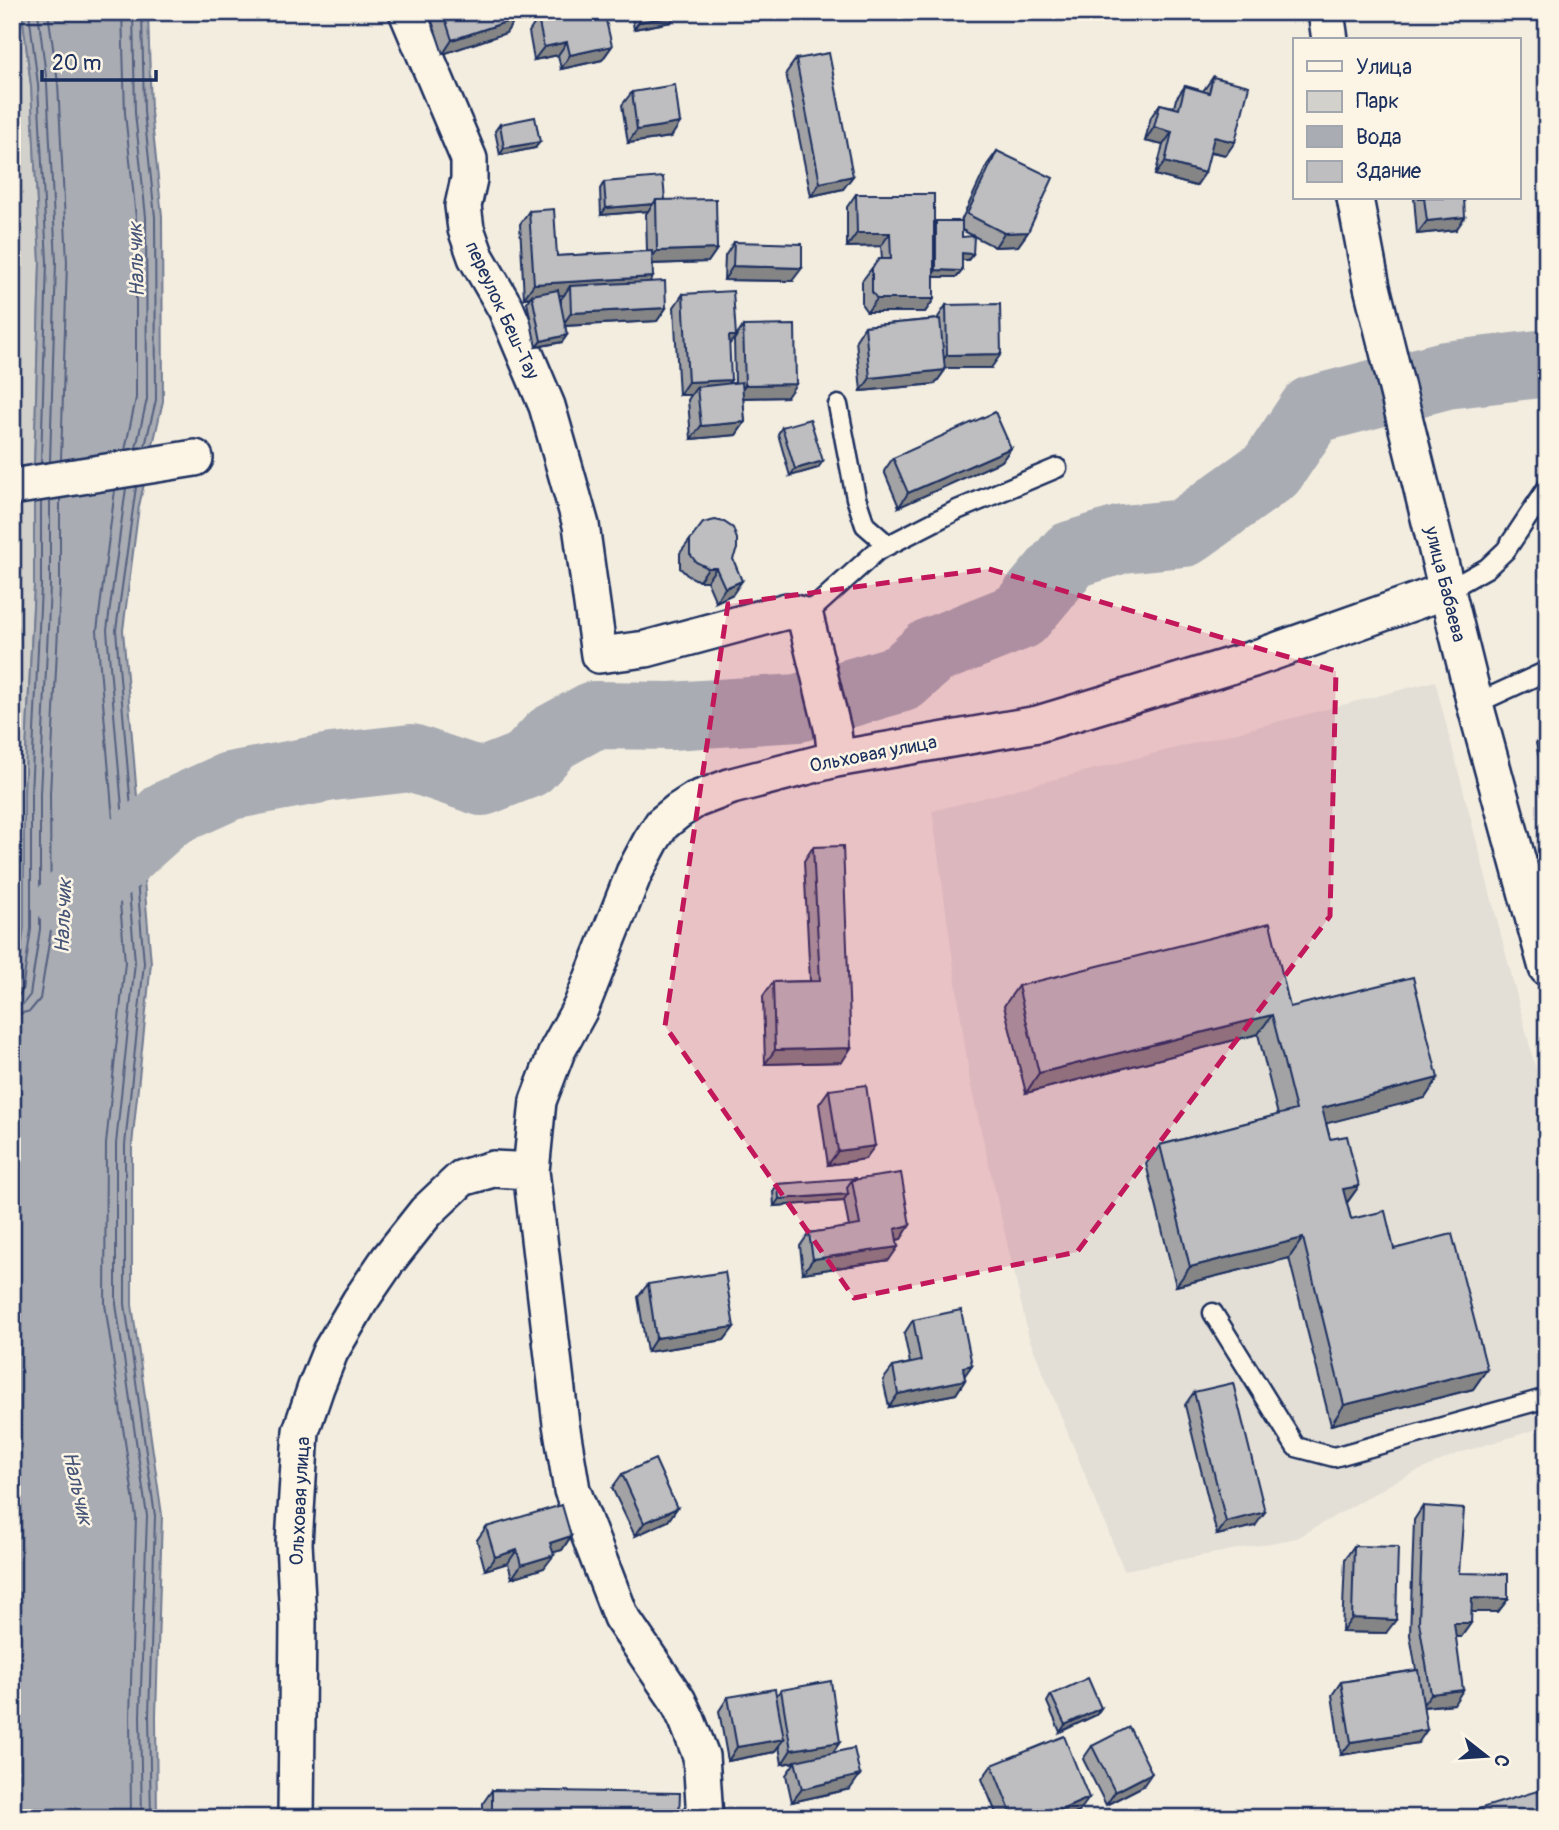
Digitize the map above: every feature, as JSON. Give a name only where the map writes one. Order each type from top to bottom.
[{"type":"street","name":"переулок Беш-Тау","points":[[407,12],[469,159],[469,179],[463,206],[466,229],[476,257],[506,309],[547,406],[581,525],[599,655],[686,640],[787,611],[807,628]]},
{"type":"street","points":[[1326,12],[1330,38]]},
{"type":"street","name":"улица Бабаева","points":[[1355,200],[1372,286],[1475,704],[1547,968]]},
{"type":"street","points":[[12,487],[191,458]]},
{"type":"street","name":"Ольховая улица","points":[[705,1818],[701,1756],[687,1720],[678,1701],[621,1617],[572,1490],[557,1398],[531,1171],[538,1101],[557,1051],[581,1007],[634,873],[662,824],[695,800],[835,745],[1038,724],[1253,659],[1448,590]]},
{"type":"street","points":[[807,628],[835,745]]},
{"type":"street","name":"Ольховая улица","points":[[296,1818],[298,1619],[294,1543],[301,1431],[316,1387],[330,1352],[360,1301],[426,1212],[462,1178],[493,1168],[531,1171]]},
{"type":"lane","points":[[838,405],[856,498],[865,525],[888,545]]},
{"type":"lane","points":[[807,628],[877,551],[957,510],[1056,468]]},
{"type":"lane","points":[[1448,590],[1487,568],[1506,550],[1547,488]]},
{"type":"lane","points":[[1475,704],[1547,671]]},
{"type":"lane","points":[[1213,1313],[1296,1447],[1334,1457],[1547,1398]]},
{"type":"highlighted area","points":[[989,569],[1336,671],[1330,916],[1077,1252],[854,1298],[665,1026],[728,604]]},
{"type":"shaded area","points":[[1435,681],[1547,1112],[1547,1426],[1456,1454],[1396,1481],[1297,1538],[1124,1570],[1029,1338],[970,1083],[932,811]]},
{"type":"green space","points":[[12,12],[22,12],[31,86],[40,262],[34,467],[34,586],[24,794],[24,928],[12,1013]]},
{"type":"water","name":"Нальчик","points":[[22,12],[148,12],[151,112],[162,216],[163,401],[139,506],[123,630],[151,963],[132,1145],[132,1305],[162,1515],[156,1716],[157,1818],[12,1818],[12,1013],[24,928],[24,794],[34,586],[34,467],[40,262],[31,86]]},
{"type":"building","points":[[443,12],[513,12],[515,19],[452,40]]},
{"type":"building","points":[[565,12],[604,12],[612,46],[570,55],[567,42],[544,47],[538,18]]},
{"type":"building","points":[[637,12],[675,12],[675,16],[639,22]]},
{"type":"building","points":[[829,53],[853,176],[820,183],[796,59]]},
{"type":"building","points":[[1213,77],[1249,86],[1235,142],[1214,137],[1205,173],[1165,162],[1172,132],[1154,127],[1160,104],[1179,109],[1185,86],[1209,93]]},
{"type":"building","points":[[675,85],[680,123],[637,130],[632,92]]},
{"type":"building","points":[[535,117],[540,142],[504,148],[500,124]]},
{"type":"building","points":[[997,151],[1053,178],[1028,232],[1004,233],[967,214]]},
{"type":"building","points":[[663,177],[665,200],[656,200],[653,204],[606,208],[604,182]]},
{"type":"building","points":[[856,194],[934,194],[934,299],[877,299],[872,292],[872,268],[879,259],[891,259],[890,233],[857,233]]},
{"type":"building","points":[[716,199],[717,249],[657,251],[656,200]]},
{"type":"building","points":[[1424,200],[1464,200],[1465,217],[1427,221]]},
{"type":"building","points":[[554,209],[557,256],[652,251],[653,277],[534,284],[529,211]]},
{"type":"building","points":[[936,221],[962,221],[962,237],[974,236],[973,254],[962,253],[962,271],[936,270]]},
{"type":"building","points":[[734,242],[802,244],[802,268],[733,266]]},
{"type":"building","points":[[665,281],[666,308],[571,313],[570,286]]},
{"type":"building","points":[[558,290],[567,335],[541,341],[532,295]]},
{"type":"building","points":[[733,291],[736,336],[729,336],[731,380],[688,382],[683,294]]},
{"type":"building","points":[[1000,304],[1001,354],[947,355],[946,305]]},
{"type":"building","points":[[940,319],[945,370],[870,378],[865,326]]},
{"type":"building","points":[[795,325],[796,384],[745,385],[743,326]]},
{"type":"building","points":[[742,382],[745,422],[701,426],[697,387]]},
{"type":"building","points":[[995,412],[1011,448],[908,493],[893,458]]},
{"type":"building","points":[[810,419],[823,461],[795,469],[782,427]]},
{"type":"building","points":[[715,520],[733,528],[737,539],[733,559],[742,581],[725,588],[716,568],[708,568],[696,562],[690,554],[690,540],[703,523]]},
{"type":"building","points":[[843,846],[851,1048],[775,1050],[773,982],[820,981],[813,847]]},
{"type":"building","points":[[1270,923],[1290,1007],[1413,977],[1438,1078],[1322,1108],[1330,1139],[1347,1136],[1359,1186],[1343,1189],[1351,1219],[1385,1211],[1394,1249],[1452,1234],[1487,1369],[1344,1405],[1303,1238],[1190,1267],[1160,1145],[1296,1110],[1272,1015],[1039,1073],[1018,986]]},
{"type":"building","points":[[866,1085],[875,1146],[838,1151],[829,1090]]},
{"type":"building","points":[[901,1173],[910,1225],[895,1229],[898,1247],[813,1259],[809,1233],[860,1225],[852,1180]]},
{"type":"building","points":[[856,1178],[847,1187],[848,1194],[779,1199],[778,1184]]},
{"type":"building","points":[[725,1272],[734,1327],[656,1338],[648,1284]]},
{"type":"building","points":[[961,1310],[972,1365],[963,1367],[965,1380],[898,1394],[893,1367],[921,1361],[913,1320]]},
{"type":"building","points":[[1233,1383],[1265,1512],[1226,1522],[1194,1392]]},
{"type":"building","points":[[655,1459],[677,1508],[644,1523],[622,1474]]},
{"type":"building","points":[[562,1505],[571,1536],[550,1543],[554,1555],[521,1565],[517,1550],[495,1557],[486,1527]]},
{"type":"building","points":[[1423,1506],[1464,1509],[1459,1573],[1508,1574],[1508,1599],[1472,1598],[1471,1623],[1454,1623],[1463,1690],[1431,1694],[1419,1622]]},
{"type":"building","points":[[1354,1546],[1398,1547],[1396,1620],[1352,1618]]},
{"type":"building","points":[[1418,1670],[1427,1730],[1351,1742],[1341,1682]]},
{"type":"building","points":[[1088,1678],[1101,1708],[1065,1725],[1051,1695]]},
{"type":"building","points":[[831,1681],[840,1742],[791,1750],[781,1690]]},
{"type":"building","points":[[775,1689],[784,1739],[737,1747],[728,1697]]},
{"type":"building","points":[[1129,1727],[1152,1773],[1115,1792],[1092,1746]]},
{"type":"building","points":[[1064,1736],[1089,1798],[1042,1818],[1013,1818],[992,1765]]},
{"type":"building","points":[[854,1748],[860,1775],[802,1789],[795,1761]]},
{"type":"building","points":[[1547,1788],[1547,1818],[1449,1818]]},
{"type":"building","points":[[492,1790],[680,1793],[679,1818],[492,1814]]},
{"type":"waterway","name":"Нальчик","points":[[70,902],[168,814],[230,786],[332,767],[411,758],[482,782],[528,764],[552,738],[594,715],[671,716],[798,708],[902,678],[932,651],[1020,616],[1071,555],[1123,539],[1184,533],[1272,470],[1312,410],[1446,375],[1547,363]]}]
